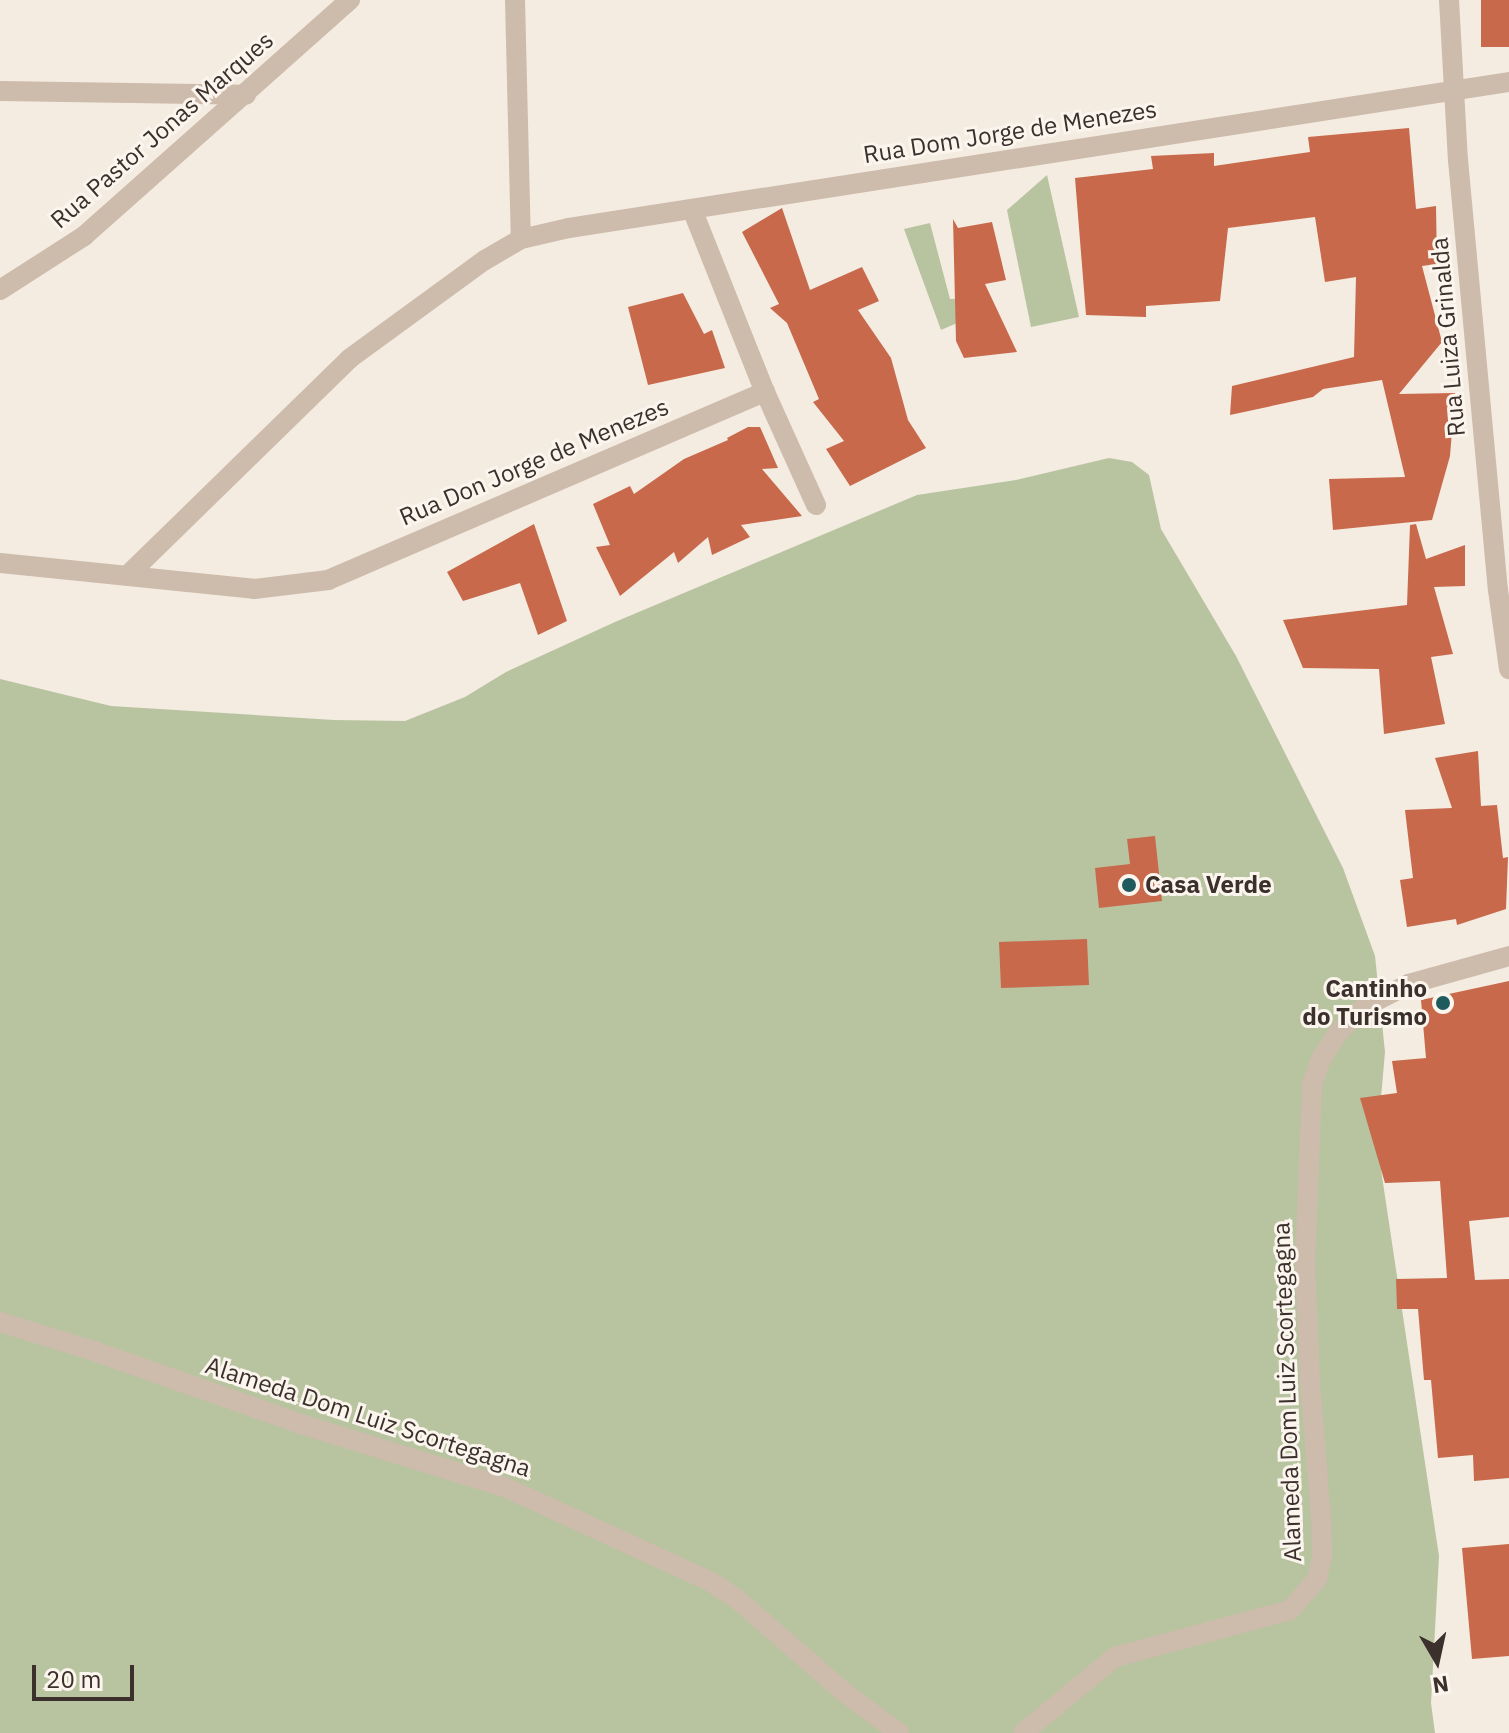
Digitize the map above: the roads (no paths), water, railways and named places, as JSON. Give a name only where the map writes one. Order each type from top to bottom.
[{"type":"street","points":[[128,575],[349,359],[485,260],[521,239],[515,0]]},
{"type":"street","name":"Rua Luiza Grinalda","points":[[1449,0],[1457,88],[1458,160],[1504,589],[1509,669]]},
{"type":"street","name":"Rua Pastor Jonas Marques","points":[[0,290],[84,236],[348,1]]},
{"type":"street","name":"Rua Dom Jorge de Menezes","points":[[521,239],[692,209],[1509,82]]},
{"type":"street","points":[[0,91],[246,95]]},
{"type":"street","points":[[692,209],[765,392],[816,505]]},
{"type":"street","name":"Rua Don Jorge de Menezes","points":[[0,563],[254,589],[328,580],[765,392]]},
{"type":"street","name":"Alameda Dom Luiz Scortegagna","points":[[1023,1733],[1115,1657],[1290,1610],[1317,1579],[1322,1557],[1305,1262],[1312,1085],[1321,1059],[1338,1033],[1364,1007],[1390,991],[1509,956]]},
{"type":"street","name":"Alameda Dom Luiz Scortegagna","points":[[0,1322],[520,1494],[711,1582],[737,1599],[845,1693],[899,1733]]},
{"type":"place","name":"Casa Verde","points":[[1129,885]]},
{"type":"place","name":"Cantinho do Turismo","points":[[1443,1003]]}]
